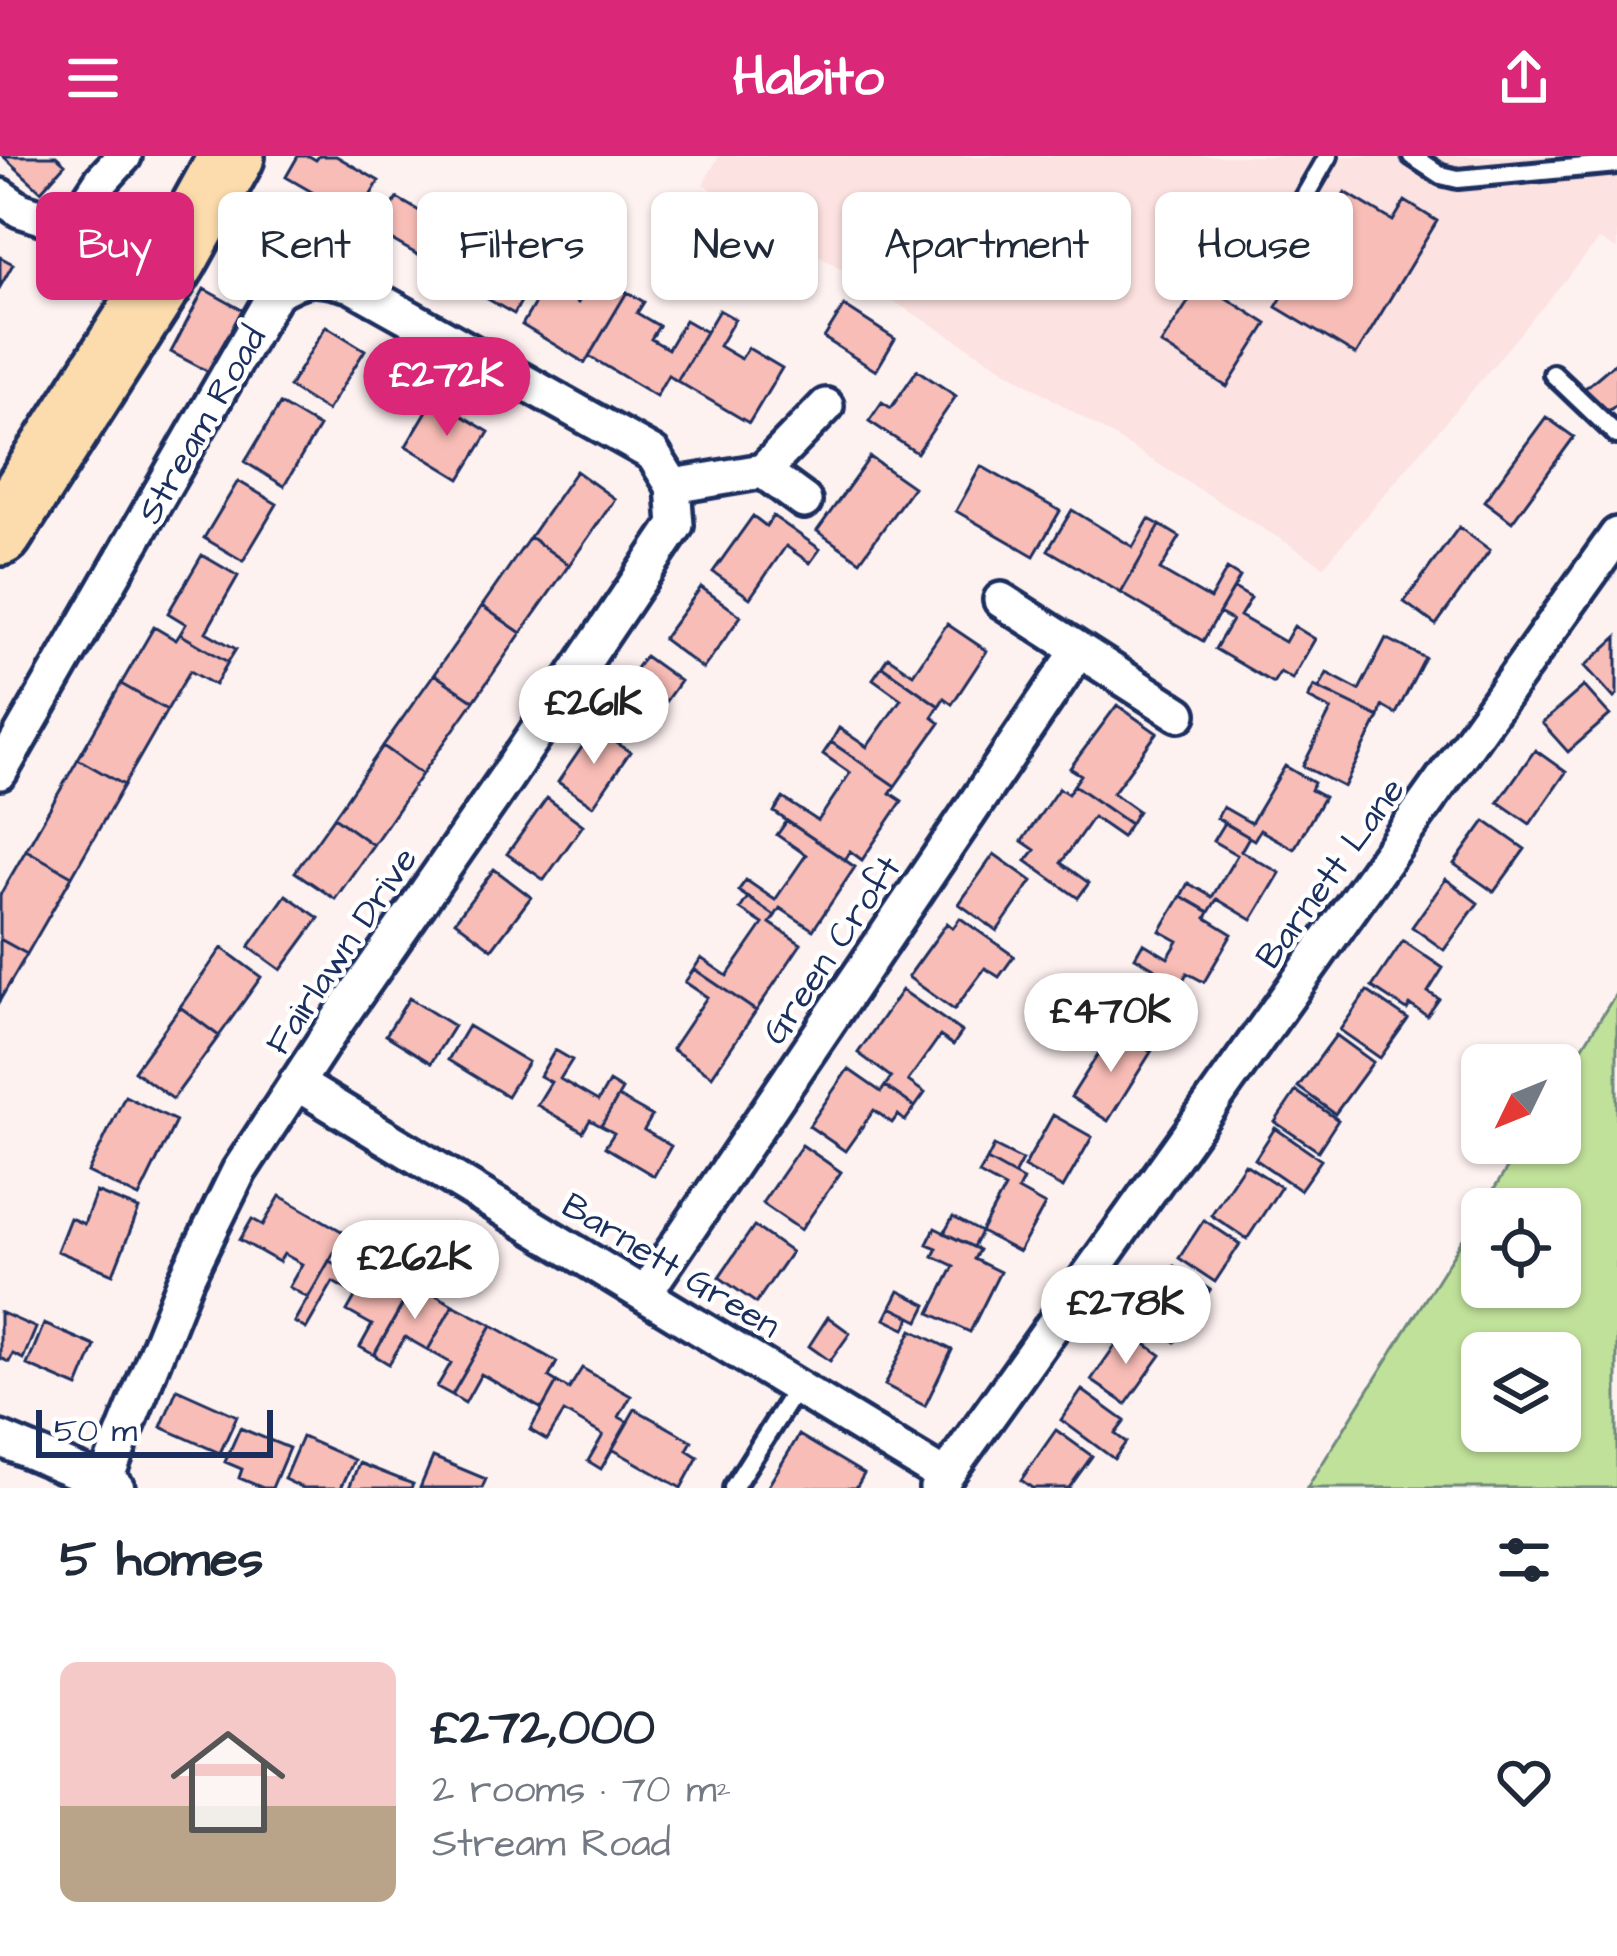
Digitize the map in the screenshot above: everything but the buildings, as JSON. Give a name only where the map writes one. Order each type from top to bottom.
[{"type":"highway","points":[[0,533],[175,260],[232,156]]},
{"type":"street","points":[[94,192],[124,156]]},
{"type":"street","points":[[0,196],[36,215]]},
{"type":"street","name":"Stream Road","points":[[0,772],[275,293],[292,282],[308,277],[351,285],[653,454],[673,486]]},
{"type":"street","points":[[673,486],[763,471],[826,406]]},
{"type":"street","points":[[763,471],[804,501]]},
{"type":"street","name":"Fairlawn Drive","points":[[110,1485],[185,1281],[239,1171],[676,526],[673,486]]},
{"type":"street","name":"Barnett Lane","points":[[941,1482],[1617,535]]},
{"type":"street","points":[[1001,600],[1179,714]]},
{"type":"street","name":"Green Croft","points":[[645,1293],[1079,650]]},
{"type":"street","name":"Barnett Green","points":[[296,1083],[797,1387],[941,1482]]},
{"type":"street","points":[[0,1438],[110,1485]]},
{"type":"lane","points":[[1307,192],[1328,156]]},
{"type":"lane","points":[[1412,156],[1441,175],[1458,179],[1617,164]]},
{"type":"lane","points":[[1553,374],[1617,435]]},
{"type":"lane","points":[[733,1488],[797,1387]]},
{"type":"shaded area","points":[[719,156],[1617,156],[1617,249],[1599,240],[1324,566],[892,300],[1131,300],[1131,192],[842,192],[842,270],[818,255],[818,192],[716,192],[703,184]]},
{"type":"green space","points":[[1617,992],[1617,1488],[1307,1488],[1461,1242],[1461,1308],[1581,1308],[1581,1188],[1495,1188],[1510,1164],[1581,1164],[1581,1049]]}]
